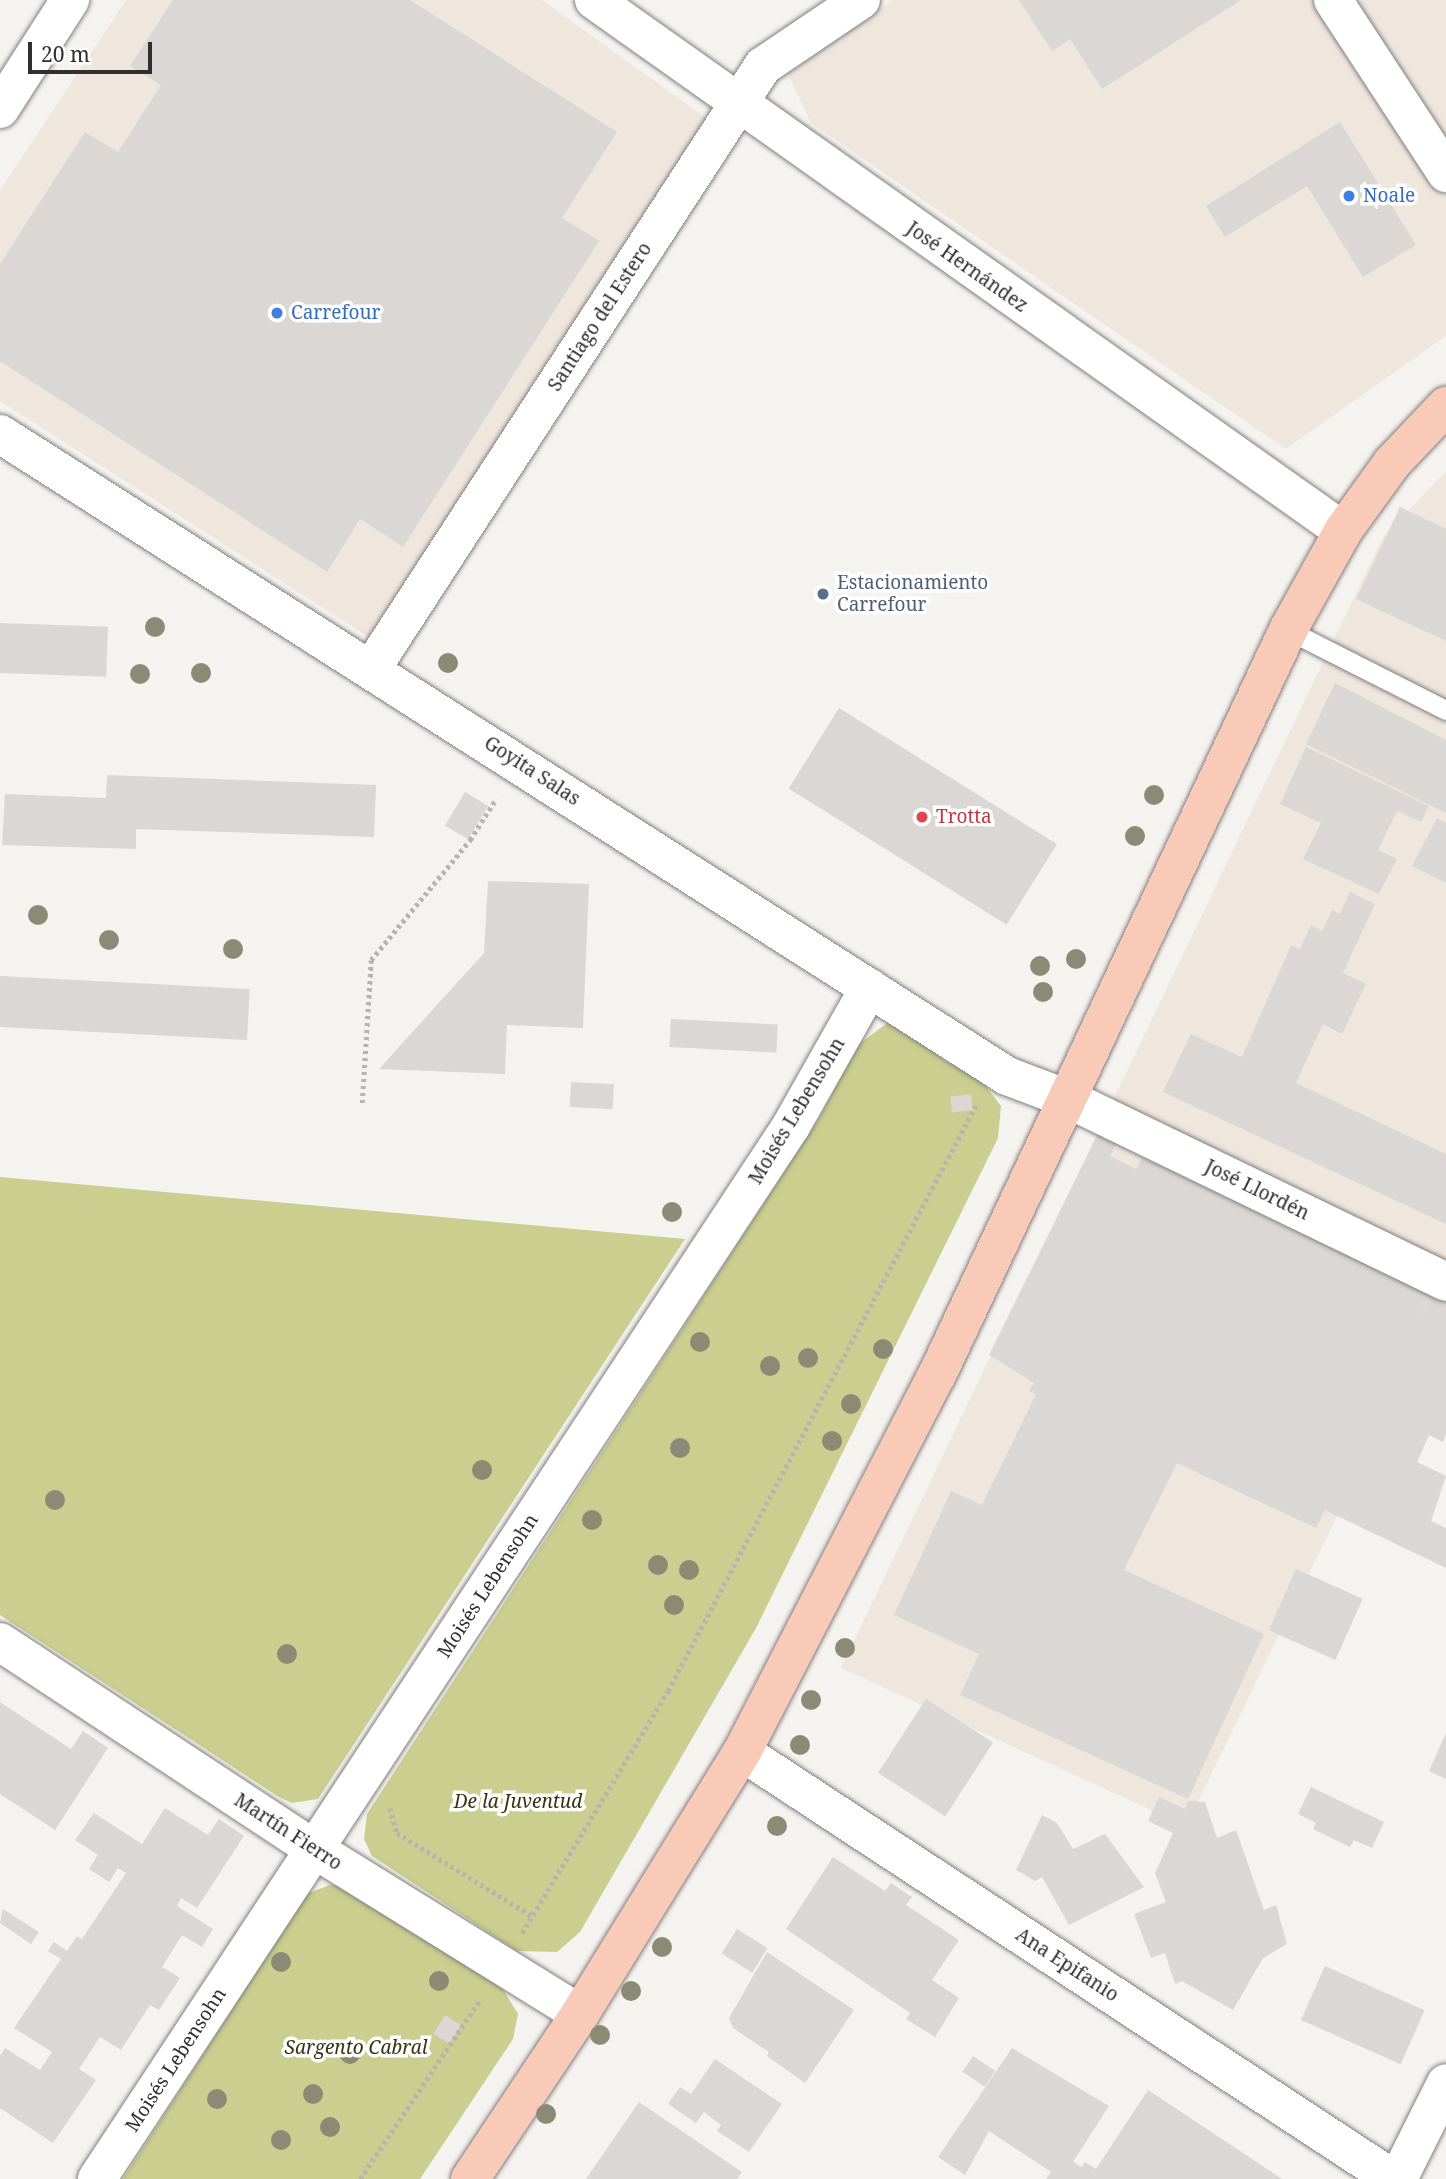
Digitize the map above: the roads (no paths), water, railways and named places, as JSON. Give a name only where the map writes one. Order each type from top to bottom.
[{"type":"main road","points":[[470,2179],[580,2014],[742,1752],[844,1562],[1068,1099],[1288,631],[1343,531],[1392,463],[1446,406]]},
{"type":"street","points":[[0,109],[70,0]]},
{"type":"street","name":"José Hernández","points":[[594,0],[735,105],[1343,531]]},
{"type":"street","name":"Santiago del Estero","points":[[372,668],[735,105],[763,66],[861,0]]},
{"type":"street","points":[[1333,0],[1446,173]]},
{"type":"street","name":"Goyita Salas","points":[[0,434],[372,668],[1007,1076],[1068,1099]]},
{"type":"street","name":"Moisés Lebensohn","points":[[97,2179],[791,1126],[869,988]]},
{"type":"street","name":"José Llordén","points":[[1068,1099],[1446,1282]]},
{"type":"street","name":"Martín Fierro","points":[[0,1642],[314,1849],[580,2014]]},
{"type":"street","name":"Ana Epifanio","points":[[742,1752],[1393,2179]]},
{"type":"street","points":[[1398,2179],[1446,2083]]},
{"type":"lane","points":[[1288,631],[1446,710]]},
{"type":"place","name":"Noale","points":[[1349,196]]},
{"type":"place","name":"Carrefour","points":[[277,313]]},
{"type":"place","name":"Estacionamiento Carrefour","points":[[823,594]]},
{"type":"place","name":"Trotta","points":[[922,817]]},
{"type":"park label","name":"De la Juventud","points":[[518,1802]]},
{"type":"park label","name":"Sargento Cabral","points":[[356,2048]]}]
